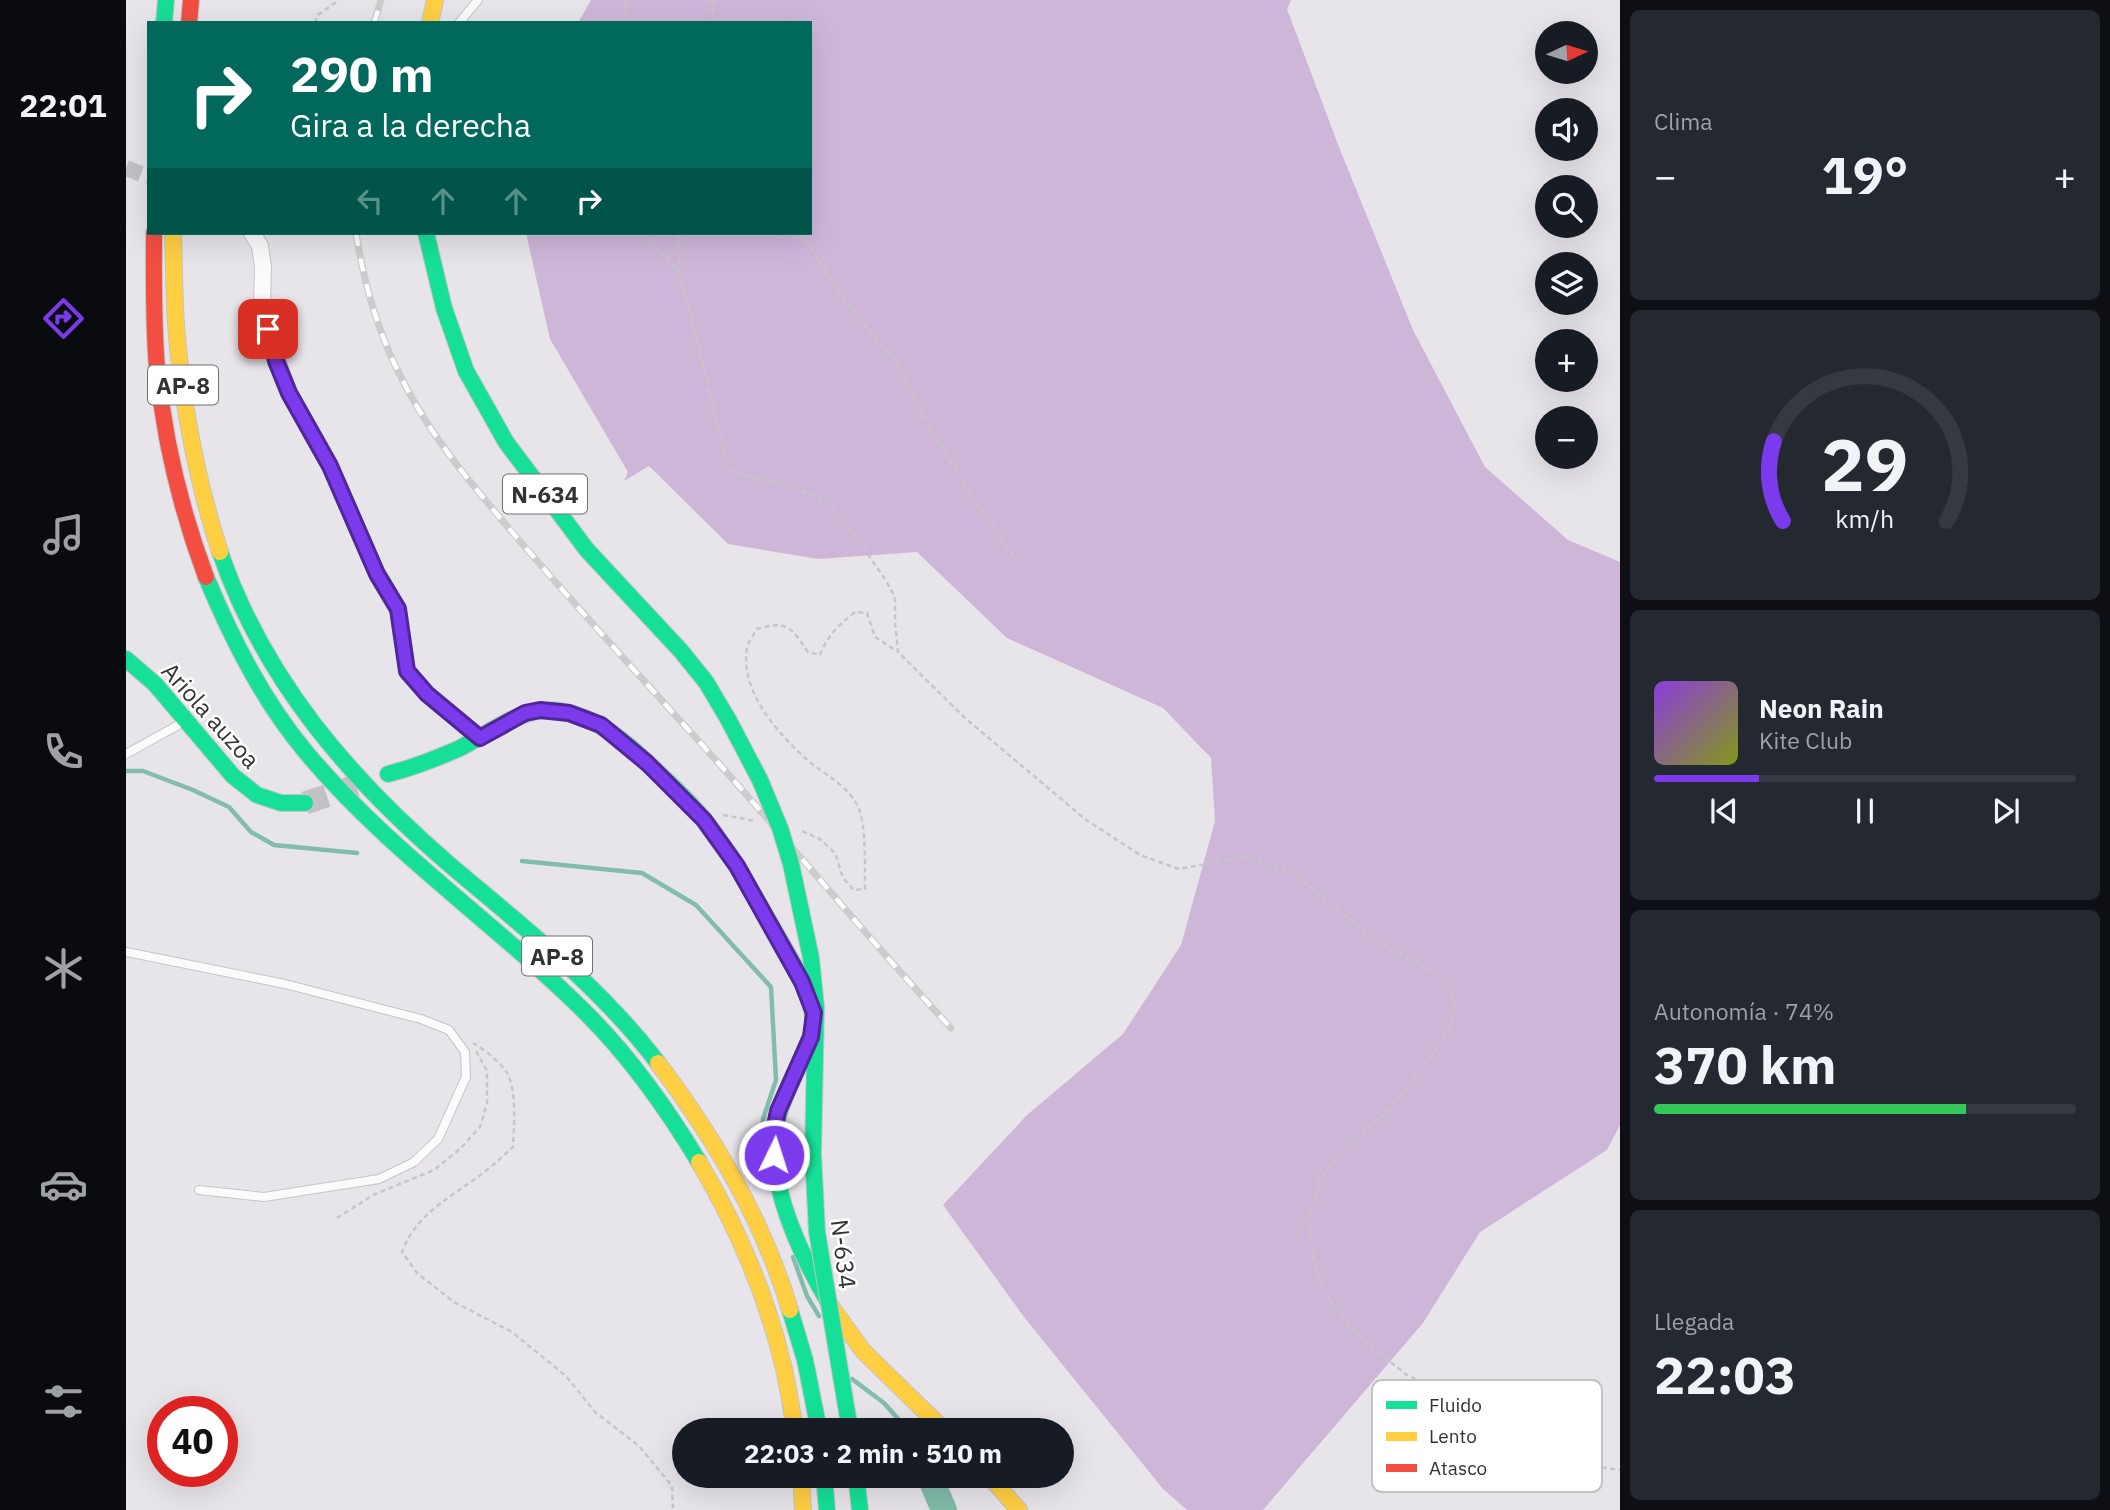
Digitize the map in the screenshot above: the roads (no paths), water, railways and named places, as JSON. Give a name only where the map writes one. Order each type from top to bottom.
[{"type":"main road","points":[[164,21],[166,0]]},
{"type":"main road","points":[[189,21],[191,0]]},
{"type":"main road","points":[[430,21],[435,0]]},
{"type":"main road","name":"AP-8","points":[[154,235],[154,320],[161,393],[173,463],[193,539],[208,582],[240,653],[275,711],[317,767],[352,805],[411,861],[537,968],[599,1026],[683,1134],[719,1196],[744,1248],[780,1355],[792,1418]]},
{"type":"main road","name":"AP-8","points":[[173,235],[176,321],[183,392],[195,459],[219,544],[234,586],[257,635],[299,705],[339,758],[416,834],[554,953],[606,1002],[658,1061],[703,1123],[738,1184],[788,1298],[806,1362],[817,1418]]},
{"type":"main road","name":"N-634","points":[[426,235],[444,308],[467,371],[506,442],[587,550],[681,651],[706,682],[760,780],[780,828],[811,958],[816,1007],[813,1153],[817,1232],[848,1418]]},
{"type":"main road","name":"Ariola auzoa","points":[[126,660],[155,684],[233,776],[257,795],[281,803],[306,803]]},
{"type":"main road","points":[[388,774],[423,765],[525,713],[540,710],[569,713],[601,725],[622,741],[704,820],[743,876],[802,982],[814,1013],[811,1037],[778,1111],[772,1140],[775,1170],[789,1219],[831,1306],[861,1349],[932,1418]]},
{"type":"main road","points":[[802,1488],[803,1510]]},
{"type":"main road","points":[[825,1488],[827,1510]]},
{"type":"main road","points":[[857,1488],[860,1510]]},
{"type":"main road","points":[[1000,1488],[1019,1510]]},
{"type":"street","points":[[253,235],[260,246],[263,267],[262,306],[276,361],[289,393],[330,466],[377,574],[398,609],[407,671],[427,694],[480,738]]},
{"type":"lane","points":[[461,21],[478,0]]},
{"type":"lane","points":[[126,754],[185,721]]},
{"type":"lane","points":[[126,952],[285,984],[421,1018],[449,1030],[465,1052],[466,1077],[438,1139],[414,1162],[379,1179],[264,1197],[199,1190]]},
{"type":"waterway","points":[[126,771],[143,771],[229,807],[251,832],[274,845],[357,853]]},
{"type":"waterway","points":[[522,861],[642,873],[696,905],[771,987],[776,1080],[763,1119],[763,1162]]},
{"type":"waterway","points":[[793,1257],[807,1296],[819,1316]]},
{"type":"waterway","points":[[852,1379],[884,1403],[897,1418]]},
{"type":"waterway","points":[[935,1488],[944,1510]]},
{"type":"tunnel","points":[[126,168],[147,176]]},
{"type":"tunnel","points":[[305,803],[356,786]]},
{"type":"railway","points":[[375,21],[381,0]]},
{"type":"railway","points":[[356,235],[368,291],[387,347],[415,403],[454,461],[558,585],[951,1028]]}]
